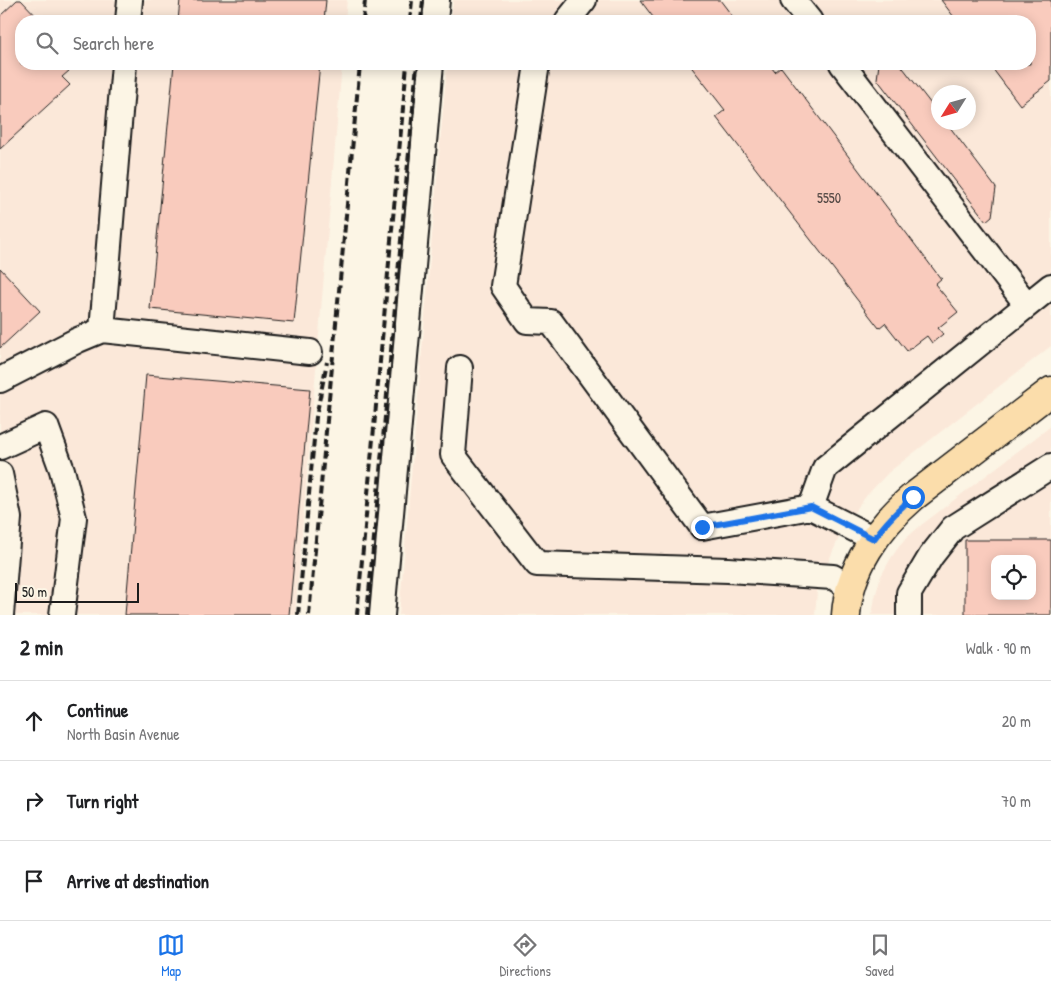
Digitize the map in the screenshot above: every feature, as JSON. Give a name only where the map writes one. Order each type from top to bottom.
[{"type":"main road","points":[[846,615],[851,588],[864,555],[894,514],[913,497],[1051,391]]},
{"type":"lane","points":[[129,15],[130,0]]},
{"type":"lane","points":[[436,15],[437,0]]},
{"type":"lane","points":[[572,15],[584,0]]},
{"type":"lane","points":[[793,0],[805,15]]},
{"type":"lane","points":[[102,330],[124,70]]},
{"type":"lane","points":[[382,615],[431,70]]},
{"type":"lane","points":[[536,70],[503,286],[527,321],[551,322],[702,527],[811,507],[874,539]]},
{"type":"lane","points":[[847,70],[1027,305]]},
{"type":"lane","points":[[811,507],[825,468],[1051,286]]},
{"type":"lane","points":[[0,380],[78,340],[102,330],[310,352]]},
{"type":"lane","points":[[460,368],[453,455],[537,564],[728,570],[833,577],[851,588]]},
{"type":"lane","points":[[0,447],[46,426],[62,470],[74,518],[62,615]]},
{"type":"lane","points":[[909,615],[909,593],[932,556],[953,528],[1051,466]]},
{"type":"lane","points":[[0,474],[9,518],[1,615]]},
{"type":"shaded area","points":[[0,0],[347,0],[346,15],[15,15],[15,70],[341,70],[295,615],[0,615]]},
{"type":"shaded area","points":[[453,0],[1051,0],[1051,346],[889,472],[867,495],[850,518],[826,567],[817,592],[815,615],[399,615],[446,70],[1036,70],[1036,15],[452,15]]},
{"type":"shaded area","points":[[1051,426],[1051,615],[872,615],[881,576],[903,541]]},
{"type":"building","points":[[17,0],[21,0],[35,15],[15,15],[15,70],[70,70],[62,77],[70,85],[0,149],[0,16]]},
{"type":"building","points":[[180,0],[326,0],[325,15],[179,15]]},
{"type":"building","points":[[640,0],[720,0],[731,15],[651,15]]},
{"type":"building","points":[[941,0],[1051,0],[1051,81],[1020,105],[994,70],[1036,70],[1036,15],[952,15]]},
{"type":"building","points":[[173,70],[319,70],[294,323],[150,309]]},
{"type":"building","points":[[694,70],[774,70],[775,72],[783,70],[941,279],[935,284],[958,312],[938,328],[943,334],[932,343],[927,336],[907,351],[885,323],[879,328],[716,117],[725,110]]},
{"type":"building","points":[[878,70],[905,70],[931,104],[931,130],[952,130],[996,188],[992,216],[986,221],[877,79]]},
{"type":"building","points":[[0,268],[40,311],[0,348]]},
{"type":"building","points":[[146,375],[310,389],[289,615],[125,615]]},
{"type":"building","points":[[965,540],[1051,540],[1051,615],[965,615]]},
{"type":"railway","points":[[364,15],[365,0]]},
{"type":"railway","points":[[411,15],[412,0]]},
{"type":"railway","points":[[422,15],[423,0]]},
{"type":"railway","points":[[309,615],[359,70]]},
{"type":"railway","points":[[357,615],[406,70]]},
{"type":"railway","points":[[367,615],[416,70]]},
{"type":"railway","points":[[298,615],[316,417],[327,362]]},
{"type":"route","points":[[702,527],[811,507],[874,539],[900,508],[913,497]]}]
